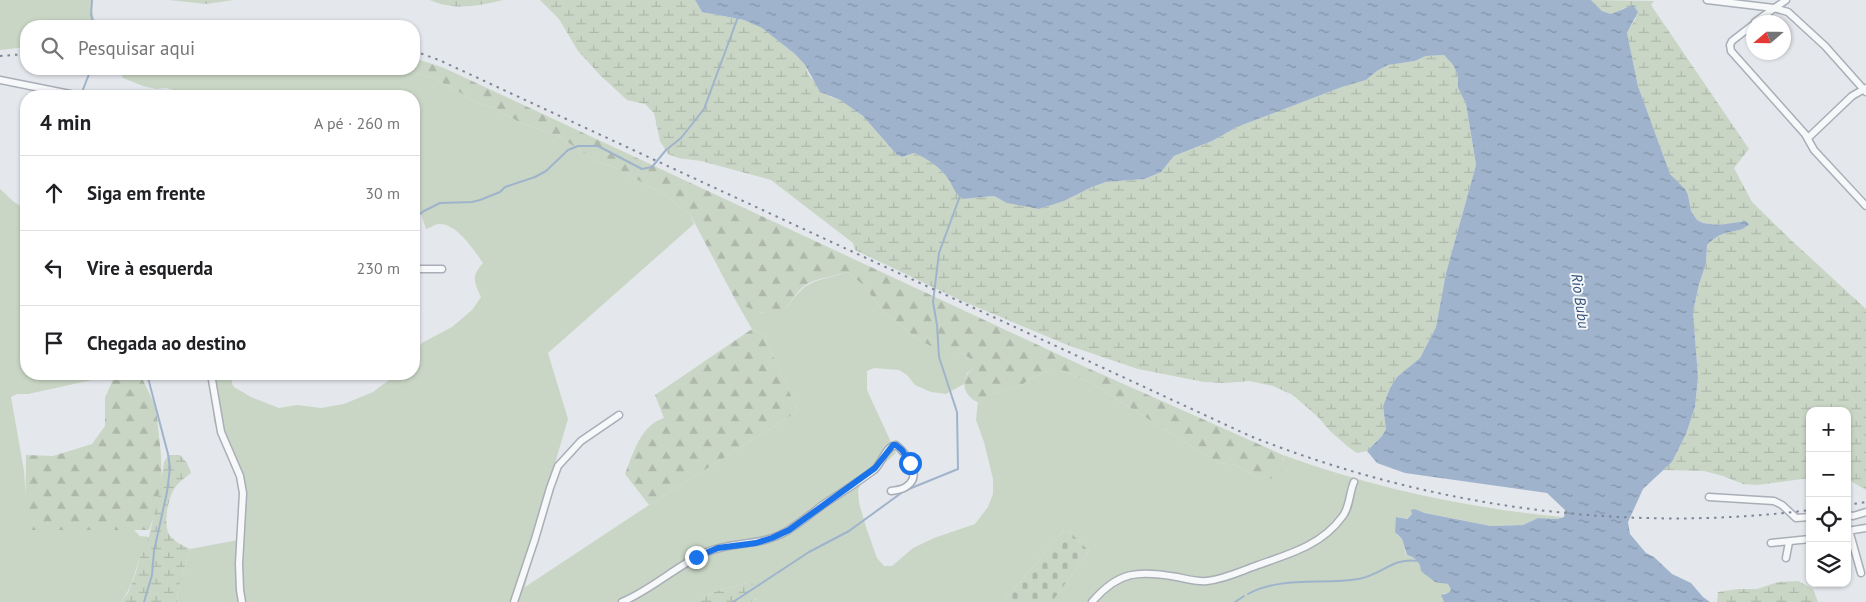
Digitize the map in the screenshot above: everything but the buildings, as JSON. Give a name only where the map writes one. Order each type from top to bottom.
[{"type":"street","points":[[1707,0],[1774,8],[1788,12],[1825,46],[1865,90],[1852,96],[1808,138]]},
{"type":"street","points":[[1765,15],[1786,0]]},
{"type":"street","points":[[1746,29],[1732,40],[1730,45],[1731,51],[1808,138],[1814,150],[1866,206]]},
{"type":"street","points":[[0,80],[50,90]]},
{"type":"street","points":[[420,268],[442,269]]},
{"type":"street","points":[[212,380],[221,432],[240,476],[243,493],[239,564],[242,602]]},
{"type":"street","points":[[514,602],[558,466],[581,441],[619,415]]},
{"type":"street","points":[[622,602],[647,589],[696,557],[718,548],[756,543],[789,530],[875,468],[890,447],[896,445],[908,459],[914,473],[907,487],[891,491]]},
{"type":"street","points":[[1092,602],[1109,584],[1138,573],[1206,581],[1293,554],[1313,544],[1334,528],[1342,519],[1354,482]]},
{"type":"street","points":[[1709,497],[1774,501],[1784,506],[1796,518],[1806,517]]},
{"type":"street","points":[[1851,516],[1866,512]]},
{"type":"street","points":[[1851,517],[1863,528]]},
{"type":"street","points":[[1772,544],[1806,540]]},
{"type":"street","points":[[1851,541],[1861,573]]},
{"type":"street","points":[[1786,558],[1789,542]]},
{"type":"green space","points":[[0,0],[93,0],[92,10],[94,20],[20,20],[20,48],[0,50]]},
{"type":"green space","points":[[169,0],[234,0],[206,4]]},
{"type":"green space","points":[[430,0],[503,0],[476,6],[457,6]]},
{"type":"green space","points":[[540,0],[695,0],[702,12],[744,20],[762,28],[795,54],[805,65],[809,76],[830,97],[840,100],[863,116],[897,155],[902,157],[914,153],[938,167],[963,199],[994,196],[1039,209],[1064,201],[1106,182],[1146,179],[1161,172],[1174,156],[1212,141],[1237,127],[1342,87],[1366,80],[1388,65],[1415,61],[1426,56],[1444,55],[1454,66],[1458,77],[1458,88],[1466,104],[1476,165],[1446,273],[1436,327],[1420,358],[1397,377],[1390,388],[1383,406],[1386,429],[1382,436],[1367,451],[1357,453],[1330,431],[1318,417],[1293,395],[1273,386],[1249,381],[1204,382],[1138,369],[1070,346],[960,300],[855,250],[853,243],[771,180],[668,154],[660,141],[654,113],[645,104],[627,100],[601,76],[578,51],[559,19]]},
{"type":"green space","points":[[1591,0],[1654,1],[1651,5],[1749,149],[1734,168],[1752,202],[1866,309],[1866,490],[1851,481],[1851,407],[1806,407],[1806,479],[1757,485],[1743,484],[1704,471],[1663,470],[1672,462],[1686,434],[1695,407],[1698,377],[1693,312],[1699,284],[1706,264],[1707,245],[1719,236],[1740,230],[1749,224],[1746,221],[1718,225],[1703,223],[1697,220],[1691,211],[1688,195],[1670,174],[1638,86],[1627,33],[1636,18],[1624,8],[1611,14],[1602,11]]},
{"type":"green space","points":[[420,60],[444,68],[1083,366],[1283,455],[1284,463],[1281,471],[1274,478],[1262,480],[1235,465],[1220,463],[1093,384],[1062,370],[1051,370],[1029,379],[1020,387],[994,393],[977,402],[968,395],[964,386],[966,377],[973,368],[973,360],[961,353],[931,346],[919,340],[884,312],[863,285],[848,272],[817,280],[806,285],[783,311],[777,313],[764,313],[737,303],[691,216],[667,196],[618,169],[594,160],[560,137],[519,122],[495,108],[475,102],[435,79],[420,74]]},
{"type":"green space","points":[[420,74],[435,79],[475,102],[495,108],[519,122],[560,137],[594,160],[618,169],[667,196],[691,216],[694,224],[548,353],[568,419],[555,463],[525,587],[649,505],[798,411],[764,336],[752,329],[737,303],[763,313],[787,308],[806,286],[813,282],[848,272],[863,285],[884,312],[919,340],[961,353],[973,360],[973,368],[967,373],[964,384],[946,394],[931,392],[915,385],[907,375],[899,370],[874,368],[867,371],[867,390],[896,453],[884,464],[864,477],[858,490],[859,503],[867,530],[877,558],[884,566],[892,566],[913,548],[934,538],[975,524],[988,507],[993,494],[993,479],[984,442],[976,420],[978,401],[994,393],[1020,387],[1029,379],[1051,370],[1062,370],[1093,384],[1220,463],[1235,465],[1262,480],[1284,463],[1283,455],[1351,477],[1421,495],[1491,508],[1562,517],[1557,519],[1538,518],[1523,525],[1491,526],[1421,512],[1412,514],[1406,519],[1398,517],[1397,535],[1402,539],[1406,555],[1417,560],[1422,571],[1432,579],[1448,584],[1451,590],[1448,593],[1444,593],[1442,598],[1444,602],[1052,602],[1089,551],[1066,528],[1003,602],[752,602],[756,598],[746,583],[715,591],[700,602],[177,602],[178,590],[190,549],[238,540],[241,519],[240,481],[214,422],[211,390],[208,380],[232,380],[234,387],[251,397],[279,408],[297,405],[321,408],[344,404],[373,392],[389,380],[420,380],[420,346],[452,327],[472,310],[481,297],[475,276],[483,263],[464,238],[451,227],[438,224],[426,229],[420,211],[420,90],[174,90],[143,86],[123,78],[122,75]]},
{"type":"green space","points":[[0,189],[20,206],[20,380],[92,380],[28,394],[17,394],[11,397],[24,471],[27,513],[128,524],[140,536],[149,537],[141,553],[130,587],[121,602],[0,602]]},
{"type":"green space","points":[[752,329],[764,336],[798,411],[649,505],[625,474],[643,433],[664,418],[655,395]]},
{"type":"green space","points":[[113,380],[143,380],[156,407],[161,455],[162,495],[149,530],[25,530],[26,455],[53,456],[92,444],[105,426],[105,398]]},
{"type":"green space","points":[[169,455],[180,455],[187,463],[191,473],[179,482],[173,490],[167,515],[168,532],[172,538],[190,549],[178,590],[177,602],[121,602],[128,593],[142,549],[149,537],[164,462]]},
{"type":"green space","points":[[1066,528],[1089,551],[1052,602],[1003,602]]},
{"type":"green space","points":[[1798,581],[1806,587],[1813,589],[1818,602],[1717,602],[1718,592],[1757,589],[1778,582]]},
{"type":"green space","points":[[746,583],[754,584],[756,589],[757,593],[752,602],[700,602],[715,591]]},
{"type":"water","name":"Rio Bubu","points":[[695,0],[1591,0],[1602,11],[1611,14],[1633,5],[1638,12],[1627,33],[1638,86],[1670,174],[1685,189],[1691,211],[1697,220],[1703,223],[1718,225],[1746,221],[1749,224],[1740,230],[1719,236],[1707,245],[1706,264],[1699,284],[1693,312],[1698,377],[1695,407],[1686,434],[1672,462],[1643,489],[1628,522],[1630,534],[1646,553],[1654,557],[1672,574],[1691,583],[1710,602],[1444,602],[1441,595],[1451,590],[1448,584],[1435,582],[1421,571],[1417,560],[1407,555],[1402,539],[1395,532],[1396,517],[1407,519],[1412,514],[1411,510],[1414,509],[1425,513],[1491,526],[1523,525],[1538,518],[1557,519],[1564,517],[1565,510],[1547,493],[1405,473],[1377,463],[1367,451],[1382,436],[1386,429],[1383,406],[1390,388],[1397,377],[1420,358],[1436,327],[1446,273],[1476,165],[1466,104],[1458,88],[1458,77],[1454,66],[1444,55],[1426,56],[1415,61],[1388,65],[1366,80],[1342,87],[1237,127],[1212,141],[1174,156],[1161,172],[1145,179],[1106,182],[1064,201],[1039,209],[1007,203],[994,196],[963,199],[942,171],[933,164],[914,153],[902,157],[897,155],[863,116],[840,100],[820,92],[805,65],[795,54],[762,28],[744,20],[702,12]]},
{"type":"waterway","points":[[92,0],[92,20]]},
{"type":"waterway","points":[[420,214],[440,203],[480,200],[500,192],[505,187],[535,177],[546,171],[568,150],[578,146],[598,146],[642,169],[652,167],[666,150],[681,138],[704,109],[738,17]]},
{"type":"waterway","points":[[83,90],[89,75]]},
{"type":"waterway","points":[[733,602],[809,552],[849,531],[904,491],[958,469],[957,412],[939,357],[933,302],[939,253],[960,196]]},
{"type":"waterway","points":[[144,602],[152,575],[154,551],[167,492],[170,468],[149,380]]},
{"type":"waterway","points":[[1248,594],[1260,588],[1288,583],[1358,579],[1374,574],[1394,564],[1410,560],[1419,561]]},
{"type":"waterway","points":[[1235,602],[1244,596]]},
{"type":"railway","points":[[420,53],[439,60],[1250,436],[1317,460],[1385,480],[1455,497],[1525,508],[1596,516],[1667,518],[1739,517],[1806,510]]},
{"type":"railway","points":[[0,56],[20,54]]},
{"type":"railway","points":[[1851,504],[1866,502]]},
{"type":"route","points":[[696,557],[718,548],[756,543],[789,530],[864,478],[879,465],[893,445],[902,450],[910,463]]}]
